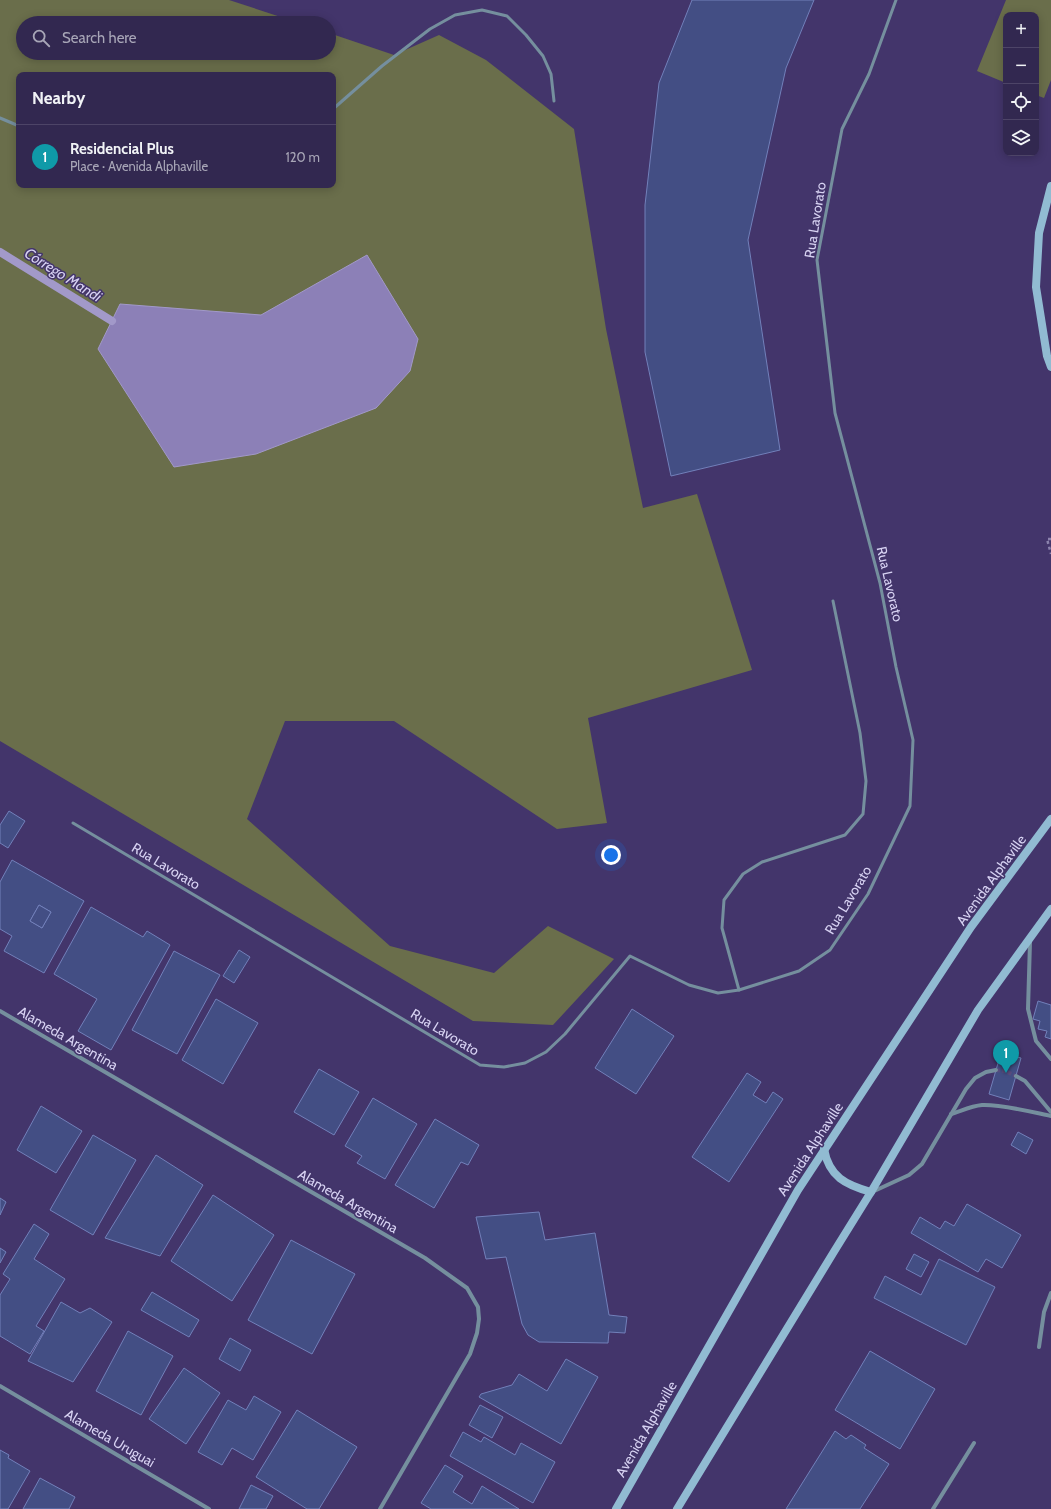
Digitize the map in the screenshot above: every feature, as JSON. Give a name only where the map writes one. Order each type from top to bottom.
[{"type":"main road","points":[[1051,186],[1039,233],[1036,287],[1047,356],[1051,367]]},
{"type":"main road","name":"Avenida Alphaville","points":[[616,1509],[798,1190],[971,927],[1051,819]]},
{"type":"main road","points":[[677,1509],[871,1192],[978,1010],[1051,909]]},
{"type":"main road","points":[[824,1149],[826,1161],[833,1173],[843,1182],[856,1188],[871,1192]]},
{"type":"street","points":[[1030,937],[1028,1009],[1036,1041],[1051,1059]]},
{"type":"street","name":"Alameda Argentina","points":[[0,1011],[425,1258],[467,1288],[478,1307],[479,1313],[477,1333],[470,1354],[380,1509]]},
{"type":"street","points":[[871,1192],[910,1176],[922,1164],[951,1114],[975,1078],[986,1072],[996,1070]]},
{"type":"street","points":[[1016,1076],[1025,1081],[1051,1112]]},
{"type":"street","points":[[951,1114],[982,1105],[1051,1116]]},
{"type":"street","points":[[1039,1347],[1044,1312],[1051,1293]]},
{"type":"street","name":"Alameda Uruguai","points":[[0,1386],[209,1509]]},
{"type":"street","points":[[933,1509],[974,1443]]},
{"type":"lane","name":"Rua Lavorato","points":[[72,823],[480,1065],[504,1068],[525,1063],[546,1052],[565,1034],[630,956],[689,985],[718,993],[739,990],[799,972],[830,950],[868,894],[910,806],[913,740],[896,667],[880,583],[836,413],[817,260],[842,129],[869,74],[896,0]]},
{"type":"lane","points":[[336,106],[382,66],[430,30],[455,15],[482,10],[507,16],[526,35],[543,56],[551,74],[554,101]]},
{"type":"lane","points":[[0,118],[16,125]]},
{"type":"lane","points":[[739,990],[722,928],[724,900],[743,874],[762,862],[845,835],[862,814],[866,781],[860,733],[833,601]]},
{"type":"path","points":[[1051,539],[1047,539],[1051,554]]},
{"type":"green space","points":[[0,0],[229,0],[278,16],[16,16],[16,60],[336,60],[336,35],[394,55],[439,35],[486,60],[574,129],[606,329],[643,508],[697,494],[752,670],[588,718],[607,823],[557,829],[394,721],[285,721],[247,819],[390,946],[494,973],[548,926],[614,959],[553,1025],[473,1021],[0,741]]},
{"type":"green space","points":[[1006,0],[1051,0],[1051,80],[1044,98],[1039,96],[1039,12],[1003,12],[1003,82],[977,71]]},
{"type":"shaded area","points":[[367,255],[418,339],[410,371],[376,408],[256,454],[174,467],[98,349],[120,304],[261,315]]},
{"type":"building","points":[[692,0],[814,0],[786,68],[748,240],[780,450],[671,476],[645,352],[645,205],[659,83]]},
{"type":"building","points":[[9,811],[25,821],[8,848],[0,843],[0,825]]},
{"type":"building","points":[[12,860],[84,901],[44,973],[4,951],[12,936],[0,929],[0,882]],"holes":[[[39,905],[51,912],[42,928],[30,921]]]},
{"type":"building","points":[[39,905],[51,912],[42,928],[30,921]]},
{"type":"building","points":[[91,907],[143,937],[147,931],[170,945],[111,1050],[78,1031],[97,999],[54,974]]},
{"type":"building","points":[[239,950],[250,957],[234,983],[223,976]]},
{"type":"building","points":[[174,951],[220,975],[177,1054],[132,1030]]},
{"type":"building","points":[[216,999],[258,1023],[223,1084],[182,1060]]},
{"type":"building","points":[[1038,1001],[1051,1005],[1051,1039],[1045,1037],[1047,1031],[1038,1029],[1040,1021],[1033,1019]]},
{"type":"building","points":[[632,1009],[674,1036],[636,1094],[595,1068]]},
{"type":"building","points":[[1001,1053],[1021,1058],[1009,1100],[989,1094]]},
{"type":"building","points":[[319,1069],[359,1092],[334,1135],[294,1112]]},
{"type":"building","points":[[747,1073],[761,1082],[753,1095],[766,1103],[773,1092],[783,1099],[729,1182],[692,1157]]},
{"type":"building","points":[[373,1098],[417,1124],[385,1179],[357,1163],[362,1156],[345,1146]]},
{"type":"building","points":[[41,1106],[82,1131],[56,1173],[17,1150]]},
{"type":"building","points":[[435,1119],[479,1145],[468,1165],[461,1162],[434,1208],[395,1185]]},
{"type":"building","points":[[1018,1132],[1033,1140],[1026,1154],[1011,1145]]},
{"type":"building","points":[[93,1135],[136,1160],[93,1235],[50,1210]]},
{"type":"building","points":[[156,1155],[203,1185],[160,1256],[105,1238]]},
{"type":"building","points":[[213,1195],[274,1235],[232,1301],[171,1261]]},
{"type":"building","points":[[0,1198],[6,1202],[0,1215]]},
{"type":"building","points":[[967,1204],[1021,1235],[1002,1268],[986,1259],[978,1272],[911,1233],[920,1217],[940,1229],[945,1221],[954,1226]]},
{"type":"building","points":[[539,1212],[545,1240],[595,1233],[609,1315],[627,1317],[625,1333],[609,1332],[608,1343],[539,1342],[528,1335],[522,1324],[506,1257],[486,1259],[476,1217]]},
{"type":"building","points":[[34,1224],[49,1234],[34,1259],[65,1279],[36,1326],[44,1331],[30,1354],[0,1336],[0,1295],[10,1279],[3,1274]]},
{"type":"building","points":[[291,1240],[355,1274],[312,1354],[248,1320]]},
{"type":"building","points":[[0,1248],[6,1252],[0,1263]]},
{"type":"building","points":[[914,1254],[929,1262],[921,1277],[906,1269]]},
{"type":"building","points":[[939,1259],[995,1287],[966,1345],[874,1298],[885,1276],[921,1295]]},
{"type":"building","points":[[152,1292],[199,1320],[189,1337],[141,1310]]},
{"type":"building","points":[[61,1302],[80,1313],[90,1308],[112,1322],[73,1382],[28,1361]]},
{"type":"building","points":[[128,1331],[173,1356],[141,1415],[96,1391]]},
{"type":"building","points":[[230,1338],[251,1350],[240,1371],[219,1359]]},
{"type":"building","points":[[870,1351],[935,1389],[900,1449],[835,1410]]},
{"type":"building","points":[[566,1359],[598,1377],[561,1444],[479,1397],[481,1394],[512,1385],[519,1374],[547,1391]]},
{"type":"building","points":[[184,1368],[220,1393],[186,1444],[149,1419]]},
{"type":"building","points":[[254,1396],[281,1412],[253,1460],[232,1448],[222,1465],[198,1452],[228,1400],[246,1410]]},
{"type":"building","points":[[480,1405],[503,1417],[492,1438],[469,1425]]},
{"type":"building","points":[[297,1410],[357,1447],[319,1509],[307,1509],[256,1477]]},
{"type":"building","points":[[835,1431],[846,1439],[851,1435],[866,1445],[864,1448],[889,1464],[860,1509],[786,1509]]},
{"type":"building","points":[[463,1432],[481,1442],[484,1437],[515,1455],[521,1443],[555,1462],[533,1503],[450,1456]]},
{"type":"building","points":[[0,1450],[9,1455],[8,1458],[30,1471],[8,1509],[0,1509]]},
{"type":"building","points":[[445,1465],[463,1476],[453,1492],[472,1504],[482,1486],[519,1509],[431,1509],[421,1503]]},
{"type":"building","points":[[40,1478],[75,1497],[69,1509],[23,1509]]},
{"type":"building","points":[[251,1485],[273,1496],[266,1509],[239,1509]]},
{"type":"waterway","name":"Córrego Mandi","points":[[0,252],[112,321]]},
{"type":"tunnel","points":[[996,1070],[1005,1071],[1016,1076]]},
{"type":"place","name":"Residencial Plus","points":[[1006,1073]]}]
